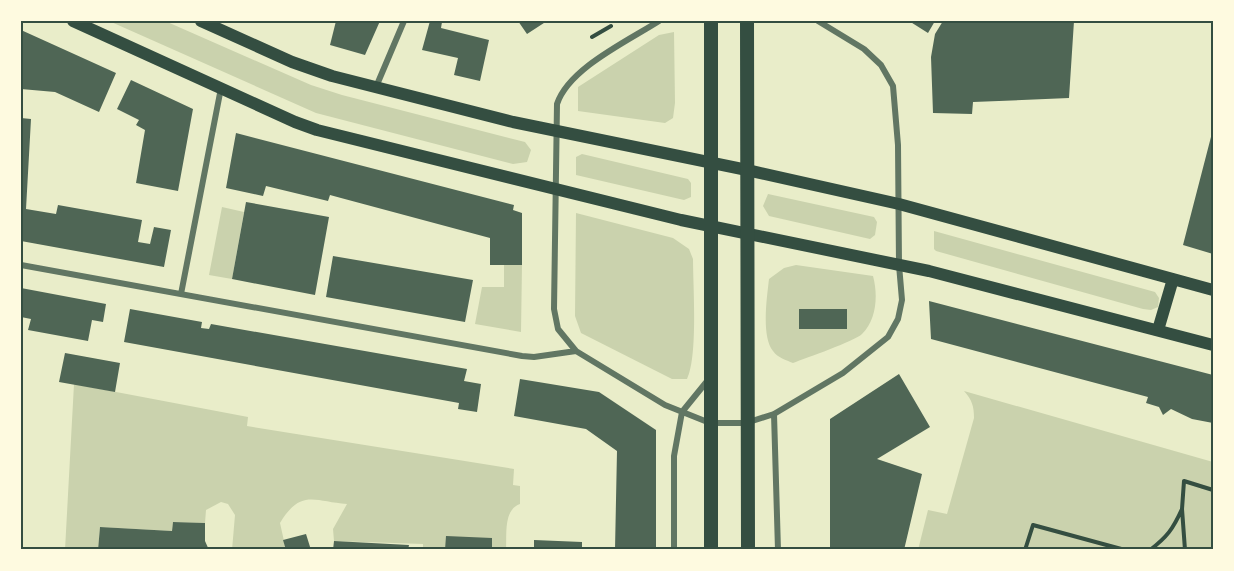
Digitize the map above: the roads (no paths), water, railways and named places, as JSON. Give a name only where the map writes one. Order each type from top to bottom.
[{"type":"main road","points":[[73,21],[317,130],[710,226],[928,271],[1213,345]]},
{"type":"main road","points":[[201,21],[292,62],[332,76],[555,132],[747,170],[899,204],[1213,290]]},
{"type":"main road","points":[[711,21],[711,550]]},
{"type":"main road","points":[[747,21],[748,550]]},
{"type":"main road","points":[[1158,330],[1173,279]]},
{"type":"street","points":[[375,87],[404,21]]},
{"type":"street","points":[[659,21],[584,69],[566,86],[557,104],[554,309],[558,329],[576,351],[658,401],[710,423],[746,423],[774,414],[843,373],[888,337],[897,319],[902,300],[893,86],[881,65],[864,49],[818,21]]},
{"type":"street","points":[[181,294],[221,87]]},
{"type":"street","points":[[21,264],[522,356],[534,357],[576,351]]},
{"type":"street","points":[[674,550],[674,456],[682,412],[710,377]]},
{"type":"street","points":[[774,414],[778,550]]}]
